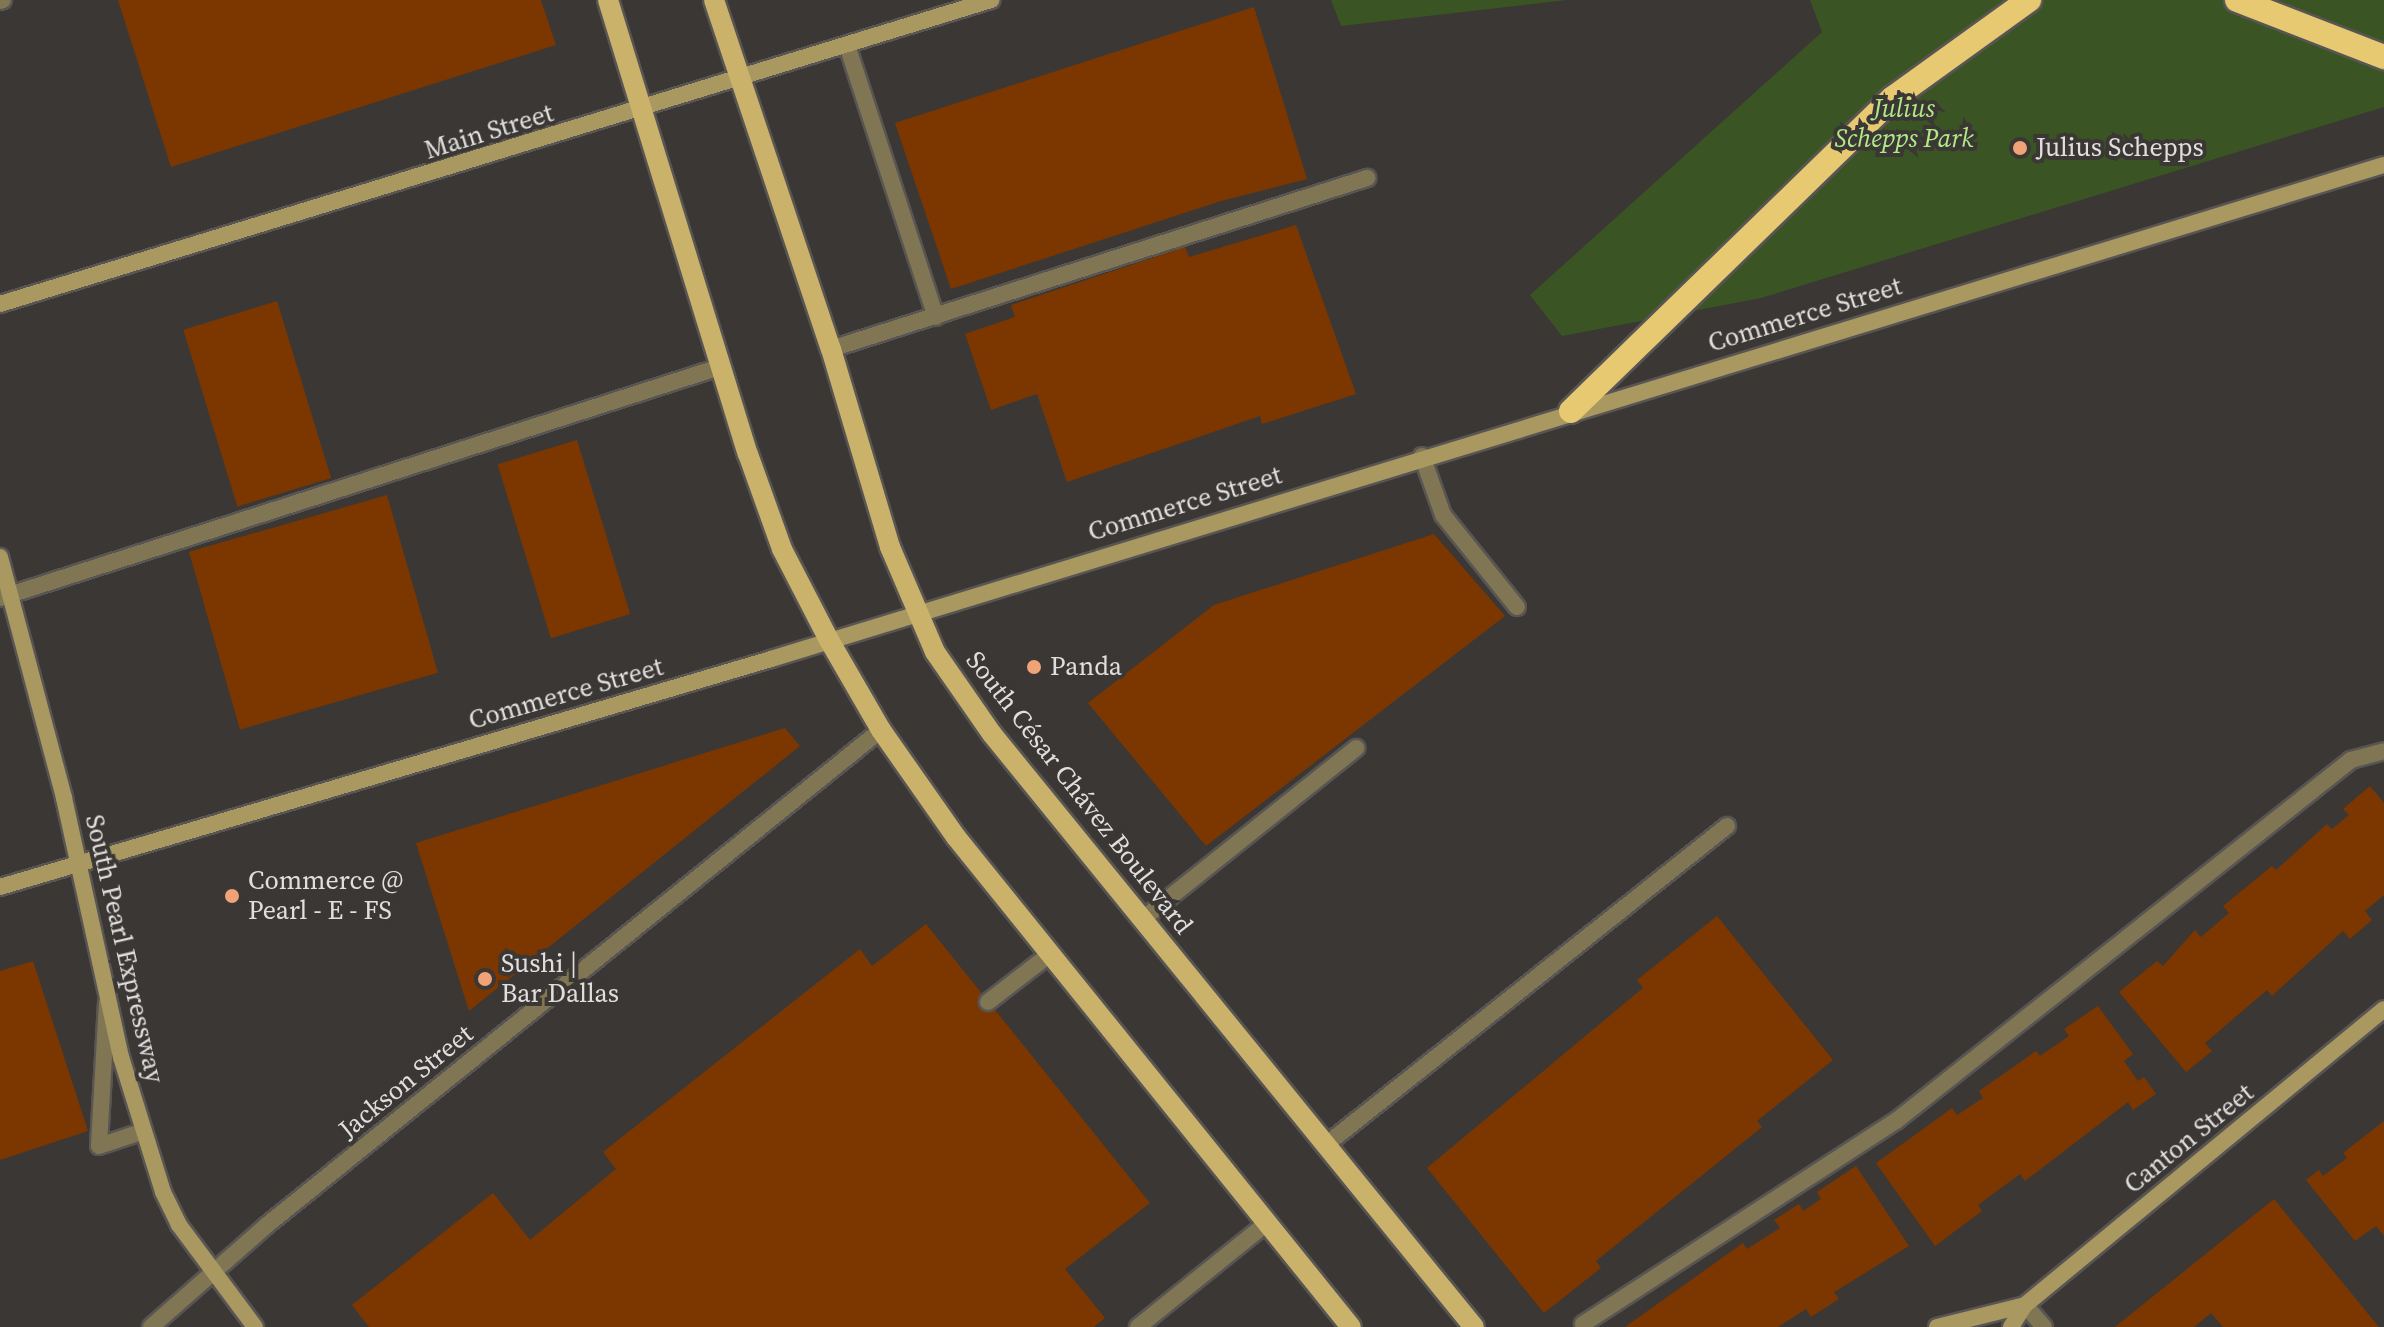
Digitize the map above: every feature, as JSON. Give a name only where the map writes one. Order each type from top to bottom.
[{"type":"highway","points":[[1571,411],[1893,98],[2029,0]]},
{"type":"highway","points":[[2237,0],[2384,57]]},
{"type":"main road","points":[[608,0],[720,367],[782,549],[829,640],[881,730],[956,837],[1351,1327]]},
{"type":"main road","name":"South César Chávez Boulevard","points":[[714,0],[831,349],[914,613],[992,734],[1474,1327]]},
{"type":"main road","name":"Main Street","points":[[0,304],[641,110],[991,0]]},
{"type":"main road","name":"Commerce Street","points":[[0,887],[829,640],[1422,456],[2384,165]]},
{"type":"main road","name":"South Pearl Expressway","points":[[0,557],[6,597],[78,864],[107,997],[144,1131],[179,1225],[212,1274],[255,1327]]},
{"type":"main road","name":"Canton Street","points":[[2011,1327],[2025,1305],[2384,1009]]},
{"type":"main road","name":"Canton Street","points":[[1937,1327],[2025,1305]]},
{"type":"street","points":[[847,45],[936,317]]},
{"type":"street","points":[[831,349],[1367,178]]},
{"type":"street","points":[[6,597],[720,367]]},
{"type":"street","points":[[1422,456],[1443,515],[1517,607]]},
{"type":"street","name":"Jackson Street","points":[[151,1327],[212,1274],[881,730]]},
{"type":"street","points":[[1144,918],[1356,748]]},
{"type":"street","points":[[1583,1324],[1896,1121],[2351,760],[2384,751]]},
{"type":"street","points":[[1327,1144],[1727,826]]},
{"type":"street","points":[[988,1002],[1050,954]]},
{"type":"street","points":[[107,997],[99,1146],[144,1131]]},
{"type":"street","points":[[1138,1327],[1267,1223]]},
{"type":"street","points":[[2025,1305],[2044,1327]]},
{"type":"green space","points":[[1331,0],[1567,0],[1341,26]]},
{"type":"green space","name":"Julius Schepps Park","points":[[1810,0],[2384,0],[2384,107],[1761,298],[1562,336],[1530,295],[1822,32]]},
{"type":"building","points":[[118,0],[541,0],[556,45],[171,167]]},
{"type":"building","points":[[1254,7],[1307,179],[1221,201],[951,289],[895,123]]},
{"type":"building","points":[[1296,225],[1356,394],[1262,424],[1260,416],[1067,482],[1037,394],[991,410],[965,334],[1015,317],[1011,305],[1185,247],[1189,257]]},
{"type":"building","points":[[277,301],[331,478],[237,507],[183,330]]},
{"type":"building","points":[[577,440],[630,614],[551,638],[498,464]]},
{"type":"building","points":[[387,495],[438,673],[240,730],[189,552]]},
{"type":"building","points":[[1434,534],[1505,616],[1206,846],[1088,703],[1214,605]]},
{"type":"building","points":[[785,728],[800,746],[469,1011],[416,843]]},
{"type":"building","points":[[2370,786],[2384,803],[2384,895],[2365,911],[2372,920],[2350,939],[2343,931],[2272,996],[2267,990],[2205,1043],[2212,1051],[2186,1072],[2119,992],[2157,961],[2163,966],[2195,930],[2201,937],[2229,913],[2223,906],[2272,866],[2276,870],[2327,824],[2332,829],[2349,815],[2343,809]]},
{"type":"building","points":[[1717,916],[1833,1060],[1757,1121],[1762,1127],[1596,1261],[1601,1268],[1544,1313],[1427,1168],[1643,988],[1637,980]]},
{"type":"building","points":[[926,924],[1150,1203],[1065,1269],[1105,1318],[1094,1327],[369,1327],[352,1305],[493,1193],[530,1240],[616,1169],[603,1152],[860,949],[872,966]]},
{"type":"building","points":[[33,961],[88,1131],[0,1160],[0,971]]},
{"type":"building","points":[[2098,1006],[2133,1054],[2124,1061],[2138,1081],[2144,1077],[2156,1094],[2133,1110],[2128,1102],[2025,1181],[2020,1174],[1978,1205],[1982,1211],[1935,1246],[1876,1163],[1952,1108],[1957,1115],[1983,1098],[1979,1091],[2036,1051],[2040,1056],[2069,1036],[2064,1029]]},
{"type":"building","points":[[2384,1121],[2384,1236],[2376,1226],[2355,1241],[2306,1180],[2319,1170],[2323,1176],[2347,1158],[2343,1153]]},
{"type":"building","points":[[1856,1166],[1909,1246],[1834,1292],[1839,1299],[1811,1317],[1806,1309],[1778,1327],[1625,1327],[1743,1243],[1747,1249],[1780,1228],[1774,1220],[1799,1204],[1803,1211],[1821,1199],[1817,1192]]},
{"type":"building","points":[[2274,1199],[2379,1327],[2223,1327],[2211,1313],[2194,1327],[2115,1327]]},
{"type":"place","name":"Julius Schepps","points":[[2020,148]]},
{"type":"place","name":"Panda","points":[[1034,667]]},
{"type":"place","name":"Commerce @ Pearl - E - FS","points":[[232,896]]},
{"type":"place","name":"Sushi | Bar Dallas","points":[[485,979]]}]
